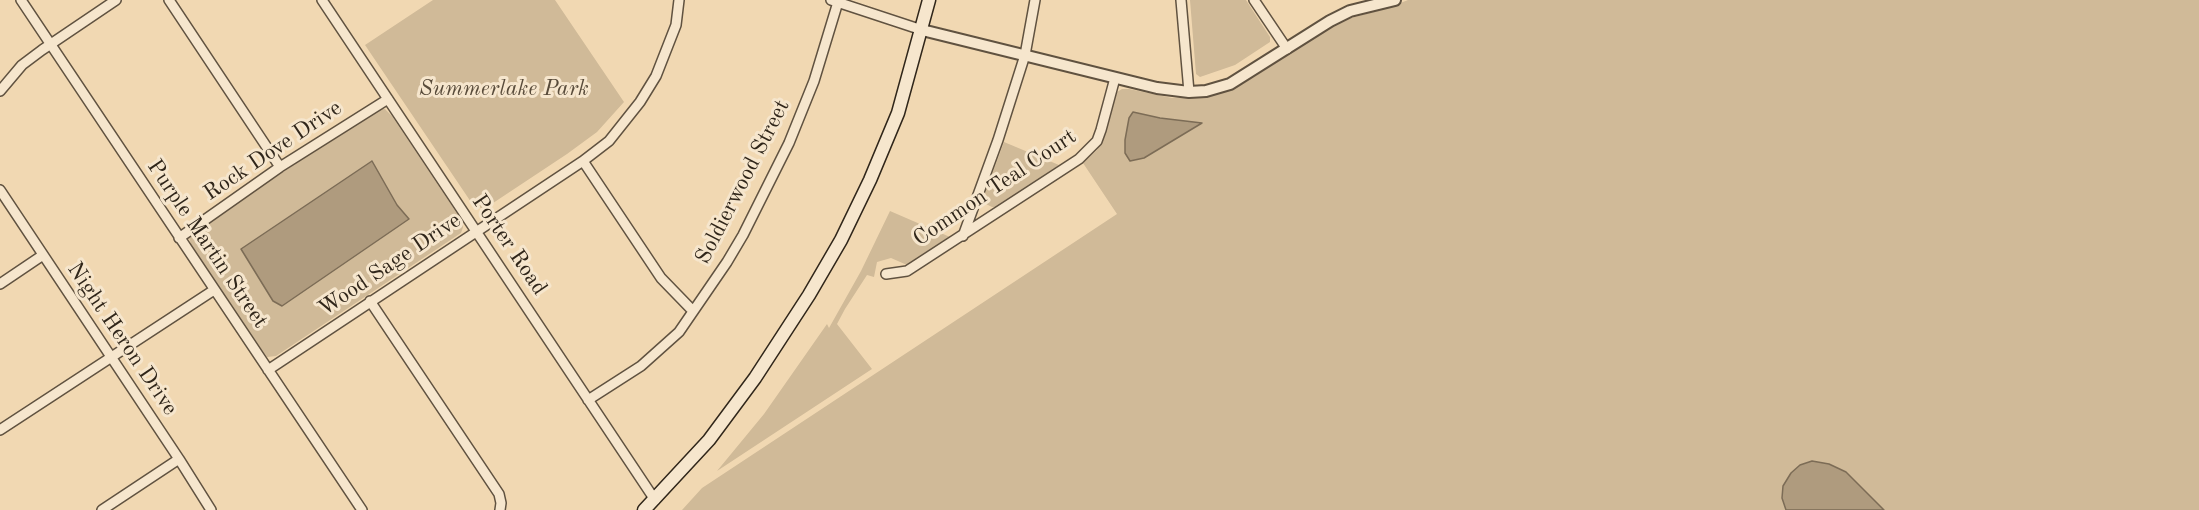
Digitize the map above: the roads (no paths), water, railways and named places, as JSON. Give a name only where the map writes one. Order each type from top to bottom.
[{"type":"main road","points":[[644,510],[709,440],[756,378],[836,250],[870,180],[898,113],[929,0]]},
{"type":"street","name":"Purple Martin Street","points":[[21,0],[362,510]]},
{"type":"street","points":[[0,91],[22,65],[50,43],[116,0]]},
{"type":"street","points":[[169,0],[280,167]]},
{"type":"street","name":"Porter Road","points":[[322,0],[655,500]]},
{"type":"street","name":"Wood Sage Drive","points":[[268,370],[583,161],[609,141],[625,124],[656,76],[676,26],[679,0]]},
{"type":"street","points":[[963,236],[998,140],[1025,55],[1035,0]]},
{"type":"street","points":[[1181,0],[1189,92]]},
{"type":"street","points":[[1254,0],[1287,49]]},
{"type":"street","points":[[834,1],[922,30],[1114,78],[1173,91],[1189,92],[1206,91],[1230,84],[1338,16],[1395,0]]},
{"type":"street","name":"Soldierwood Street","points":[[588,400],[641,366],[679,332],[743,235],[789,143],[814,81],[834,1]]},
{"type":"street","name":"Common Teal Court","points":[[886,274],[906,271],[1079,159],[1090,149],[1101,130],[1114,78]]},
{"type":"street","name":"Rock Dove Drive","points":[[180,238],[280,167],[388,99]]},
{"type":"street","points":[[583,161],[661,278],[693,311]]},
{"type":"street","name":"Night Heron Drive","points":[[0,190],[211,510]]},
{"type":"street","points":[[0,284],[43,255]]},
{"type":"street","points":[[0,430],[214,290]]},
{"type":"street","points":[[370,301],[499,494],[500,510]]},
{"type":"street","points":[[102,510],[179,459]]},
{"type":"park label","name":"Summerlake Park","points":[[504,89]]}]
